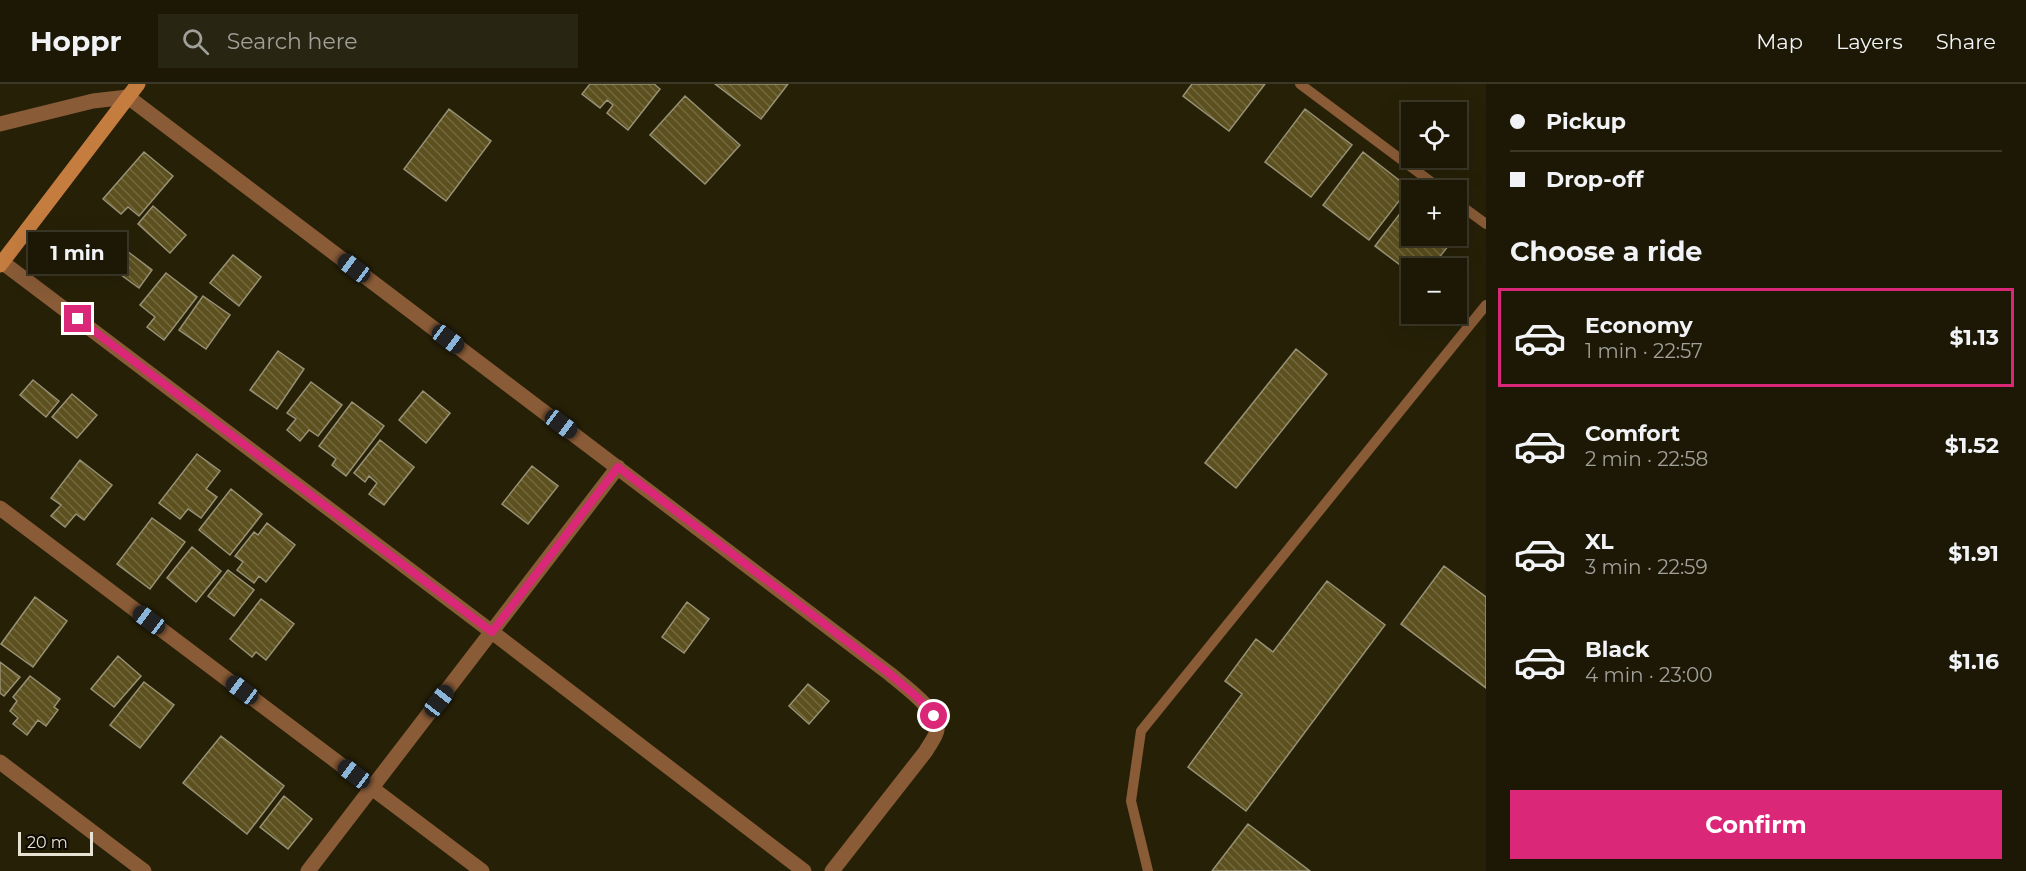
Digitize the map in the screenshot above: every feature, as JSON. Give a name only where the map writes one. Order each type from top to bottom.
[{"type":"main road","points":[[1,264],[138,84]]},
{"type":"street","points":[[0,124],[93,101],[128,98],[618,467],[890,674],[918,698],[934,716],[937,731],[926,751],[832,871]]},
{"type":"street","points":[[1,264],[492,632],[804,871]]},
{"type":"street","points":[[308,871],[618,467]]},
{"type":"street","points":[[0,507],[482,871]]},
{"type":"street","points":[[0,762],[144,871]]},
{"type":"lane","points":[[1300,84],[1429,180]]},
{"type":"lane","points":[[1467,210],[1486,224]]},
{"type":"lane","points":[[1148,871],[1131,801],[1141,731],[1486,305]]},
{"type":"building","points":[[590,84],[654,84],[660,89],[628,130],[607,113],[613,105],[607,100],[600,108],[582,94]]},
{"type":"building","points":[[715,84],[788,84],[761,119]]},
{"type":"building","points":[[1192,84],[1265,84],[1229,131],[1183,96]]},
{"type":"building","points":[[685,96],[740,145],[705,184],[650,135]]},
{"type":"building","points":[[449,109],[491,141],[446,201],[404,169]]},
{"type":"building","points":[[1305,109],[1352,145],[1311,197],[1265,162]]},
{"type":"building","points":[[144,152],[173,176],[139,216],[128,207],[121,214],[103,199]]},
{"type":"building","points":[[1363,152],[1401,182],[1401,198],[1369,240],[1323,205]]},
{"type":"building","points":[[153,206],[186,235],[170,253],[138,224]]},
{"type":"building","points":[[1401,212],[1401,246],[1448,246],[1439,258],[1401,258],[1401,266],[1375,246]]},
{"type":"building","points":[[127,251],[152,270],[139,288],[113,269]]},
{"type":"building","points":[[233,255],[261,277],[239,306],[210,283]]},
{"type":"building","points":[[166,273],[197,297],[164,340],[147,327],[155,317],[140,305]]},
{"type":"building","points":[[203,296],[230,315],[206,349],[179,330]]},
{"type":"building","points":[[1296,349],[1327,374],[1236,488],[1205,463]]},
{"type":"building","points":[[278,351],[304,369],[277,409],[250,390]]},
{"type":"building","points":[[33,380],[59,401],[46,417],[20,395]]},
{"type":"building","points":[[311,382],[342,405],[318,436],[309,430],[300,441],[287,430],[296,419],[287,413]]},
{"type":"building","points":[[423,391],[450,413],[426,443],[399,420]]},
{"type":"building","points":[[72,394],[97,415],[77,438],[52,417]]},
{"type":"building","points":[[352,402],[384,426],[346,476],[332,465],[336,459],[319,446]]},
{"type":"building","points":[[380,440],[414,467],[384,505],[369,494],[377,483],[369,476],[365,482],[354,473]]},
{"type":"building","points":[[197,454],[220,471],[206,489],[217,497],[201,518],[188,509],[180,519],[159,503]]},
{"type":"building","points":[[80,460],[112,485],[84,520],[76,514],[65,527],[51,516],[61,505],[51,498]]},
{"type":"building","points":[[532,466],[558,486],[528,524],[502,504]]},
{"type":"building","points":[[231,489],[262,514],[230,555],[199,530]]},
{"type":"building","points":[[152,518],[185,542],[150,589],[117,564]]},
{"type":"building","points":[[267,523],[295,545],[266,582],[259,576],[254,583],[237,570],[243,562],[235,556],[254,532],[258,535]]},
{"type":"building","points":[[192,547],[221,571],[196,602],[167,578]]},
{"type":"building","points":[[1444,566],[1486,597],[1486,688],[1401,624]]},
{"type":"building","points":[[228,570],[254,590],[234,616],[208,596]]},
{"type":"building","points":[[1327,581],[1385,625],[1246,811],[1188,767],[1242,694],[1225,681],[1256,639],[1273,652]]},
{"type":"building","points":[[35,597],[67,621],[33,667],[1,644]]},
{"type":"building","points":[[261,599],[294,624],[266,660],[256,652],[252,657],[230,639]]},
{"type":"building","points":[[687,602],[709,619],[684,653],[662,637]]},
{"type":"building","points":[[118,656],[141,676],[114,707],[91,689]]},
{"type":"building","points":[[0,662],[20,677],[4,696],[0,693]]},
{"type":"building","points":[[30,676],[60,699],[54,707],[58,710],[46,726],[38,720],[27,735],[13,724],[18,718],[10,711],[17,701],[13,697]]},
{"type":"building","points":[[144,682],[174,705],[140,748],[110,725]]},
{"type":"building","points":[[808,684],[829,701],[809,724],[789,706]]},
{"type":"building","points":[[221,736],[284,786],[247,834],[183,783]]},
{"type":"building","points":[[284,796],[312,819],[288,849],[260,827]]},
{"type":"building","points":[[1248,824],[1310,871],[1212,871]]},
{"type":"route","points":[[78,319],[492,632],[618,467],[890,674],[918,698],[934,716]]}]
